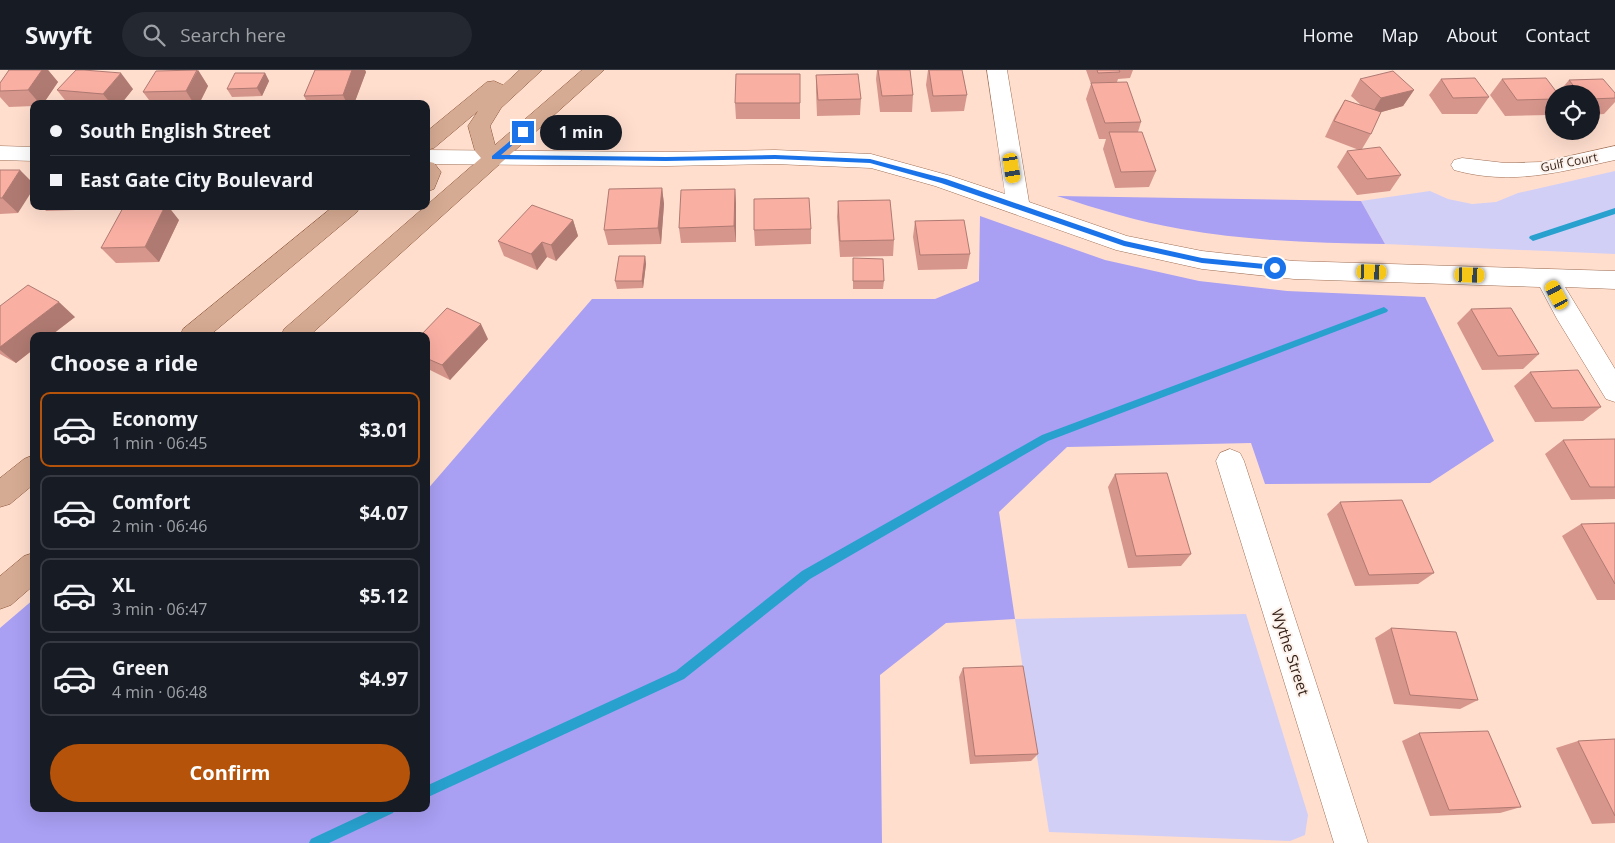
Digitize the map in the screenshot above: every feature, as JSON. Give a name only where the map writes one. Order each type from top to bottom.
[{"type":"main road","points":[[430,139],[515,70]]},
{"type":"main road","points":[[494,158],[486,151],[479,126],[492,104],[532,70]]},
{"type":"main road","points":[[297,332],[594,70]]},
{"type":"main road","points":[[197,332],[344,210]]},
{"type":"main road","points":[[296,332],[409,210]]},
{"type":"main road","points":[[0,495],[30,470]]},
{"type":"main road","points":[[0,596],[30,570]]},
{"type":"street","points":[[997,70],[1018,207]]},
{"type":"street","points":[[0,153],[30,154]]},
{"type":"street","name":"Gulf Court","points":[[1462,165],[1505,170],[1542,169],[1615,153]]},
{"type":"street","points":[[430,157],[666,159],[775,157],[870,161],[943,181],[1124,244],[1202,260],[1294,270],[1615,280]]},
{"type":"street","points":[[1548,278],[1566,312],[1615,391]]},
{"type":"street","name":"Wythe Street","points":[[1230,461],[1351,843]]},
{"type":"shaded area","points":[[1615,171],[1615,254],[1385,244],[1361,201],[1430,191],[1448,199],[1472,204],[1496,202],[1518,193]]},
{"type":"shaded area","points":[[1057,196],[1361,201],[1385,244],[1283,241],[1206,233],[1134,219]]},
{"type":"shaded area","points":[[980,216],[1105,260],[1199,281],[1287,291],[1425,297],[1494,441],[1430,483],[1265,484],[1251,443],[1067,447],[999,512],[1015,619],[946,623],[880,675],[882,843],[0,843],[0,628],[30,602],[30,812],[430,812],[430,486],[592,299],[935,299],[979,281]]},
{"type":"shaded area","points":[[1246,614],[1308,815],[1305,835],[1290,841],[1049,832],[1015,619]]},
{"type":"building","points":[[9,70],[42,70],[28,90],[0,91],[0,83]]},
{"type":"building","points":[[76,70],[121,73],[103,94],[57,90]]},
{"type":"building","points":[[197,70],[186,91],[143,92],[156,71]]},
{"type":"building","points":[[315,70],[352,70],[343,95],[304,96]]},
{"type":"building","points":[[878,70],[910,70],[913,95],[882,96]]},
{"type":"building","points":[[929,70],[962,70],[967,95],[933,96]]},
{"type":"building","points":[[1097,70],[1119,70],[1120,72],[1098,73]]},
{"type":"building","points":[[1393,71],[1414,90],[1381,98],[1360,79]]},
{"type":"building","points":[[235,73],[265,73],[257,88],[227,89]]},
{"type":"building","points":[[736,74],[800,74],[800,103],[735,103]]},
{"type":"building","points":[[858,74],[861,99],[818,100],[816,75]]},
{"type":"building","points":[[1475,78],[1489,97],[1453,98],[1441,79]]},
{"type":"building","points":[[1546,78],[1551,85],[1545,85],[1545,99],[1517,100],[1502,79]]},
{"type":"building","points":[[1603,79],[1615,93],[1615,98],[1600,99],[1600,85],[1573,85],[1569,80]]},
{"type":"building","points":[[1127,82],[1141,122],[1105,123],[1091,83]]},
{"type":"building","points":[[1345,100],[1381,112],[1371,134],[1334,121]]},
{"type":"building","points":[[1109,132],[1142,132],[1156,171],[1121,172]]},
{"type":"building","points":[[1380,147],[1401,175],[1367,179],[1347,151]]},
{"type":"building","points":[[0,170],[20,170],[2,198],[0,198]]},
{"type":"building","points":[[662,188],[658,228],[604,230],[609,189]]},
{"type":"building","points":[[735,189],[734,226],[679,228],[681,190]]},
{"type":"building","points":[[809,198],[811,229],[754,230],[754,199]]},
{"type":"building","points":[[890,200],[894,240],[840,241],[838,201]]},
{"type":"building","points":[[532,205],[573,220],[551,245],[542,242],[531,254],[498,241]]},
{"type":"building","points":[[122,210],[163,210],[145,247],[101,248]]},
{"type":"building","points":[[964,220],[970,254],[920,255],[915,221]]},
{"type":"building","points":[[619,256],[645,256],[642,281],[615,281]]},
{"type":"building","points":[[853,258],[883,259],[884,281],[853,281]]},
{"type":"building","points":[[28,285],[59,302],[0,347],[0,306]]},
{"type":"building","points":[[447,308],[481,324],[442,365],[430,360],[430,332],[424,332]]},
{"type":"building","points":[[1511,308],[1539,354],[1498,356],[1471,309]]},
{"type":"building","points":[[1578,370],[1601,407],[1552,408],[1530,372]]},
{"type":"building","points":[[1615,439],[1615,487],[1590,487],[1563,440]]},
{"type":"building","points":[[1167,473],[1191,554],[1136,556],[1115,474]]},
{"type":"building","points":[[1402,500],[1434,573],[1369,575],[1340,502]]},
{"type":"building","points":[[1615,523],[1615,584],[1581,524]]},
{"type":"building","points":[[1391,628],[1456,632],[1478,700],[1410,695]]},
{"type":"building","points":[[1023,666],[1038,754],[975,756],[963,668]]},
{"type":"building","points":[[1488,731],[1521,807],[1449,810],[1419,733]]},
{"type":"building","points":[[1615,739],[1615,816],[1578,741]]},
{"type":"waterway","points":[[1533,238],[1615,211]]},
{"type":"waterway","points":[[430,790],[680,675],[806,575],[1045,438],[1384,310]]},
{"type":"waterway","points":[[315,843],[382,812]]},
{"type":"route","points":[[523,132],[494,158],[666,159],[775,157],[870,161],[943,181],[1124,244],[1202,260],[1275,268]]}]
